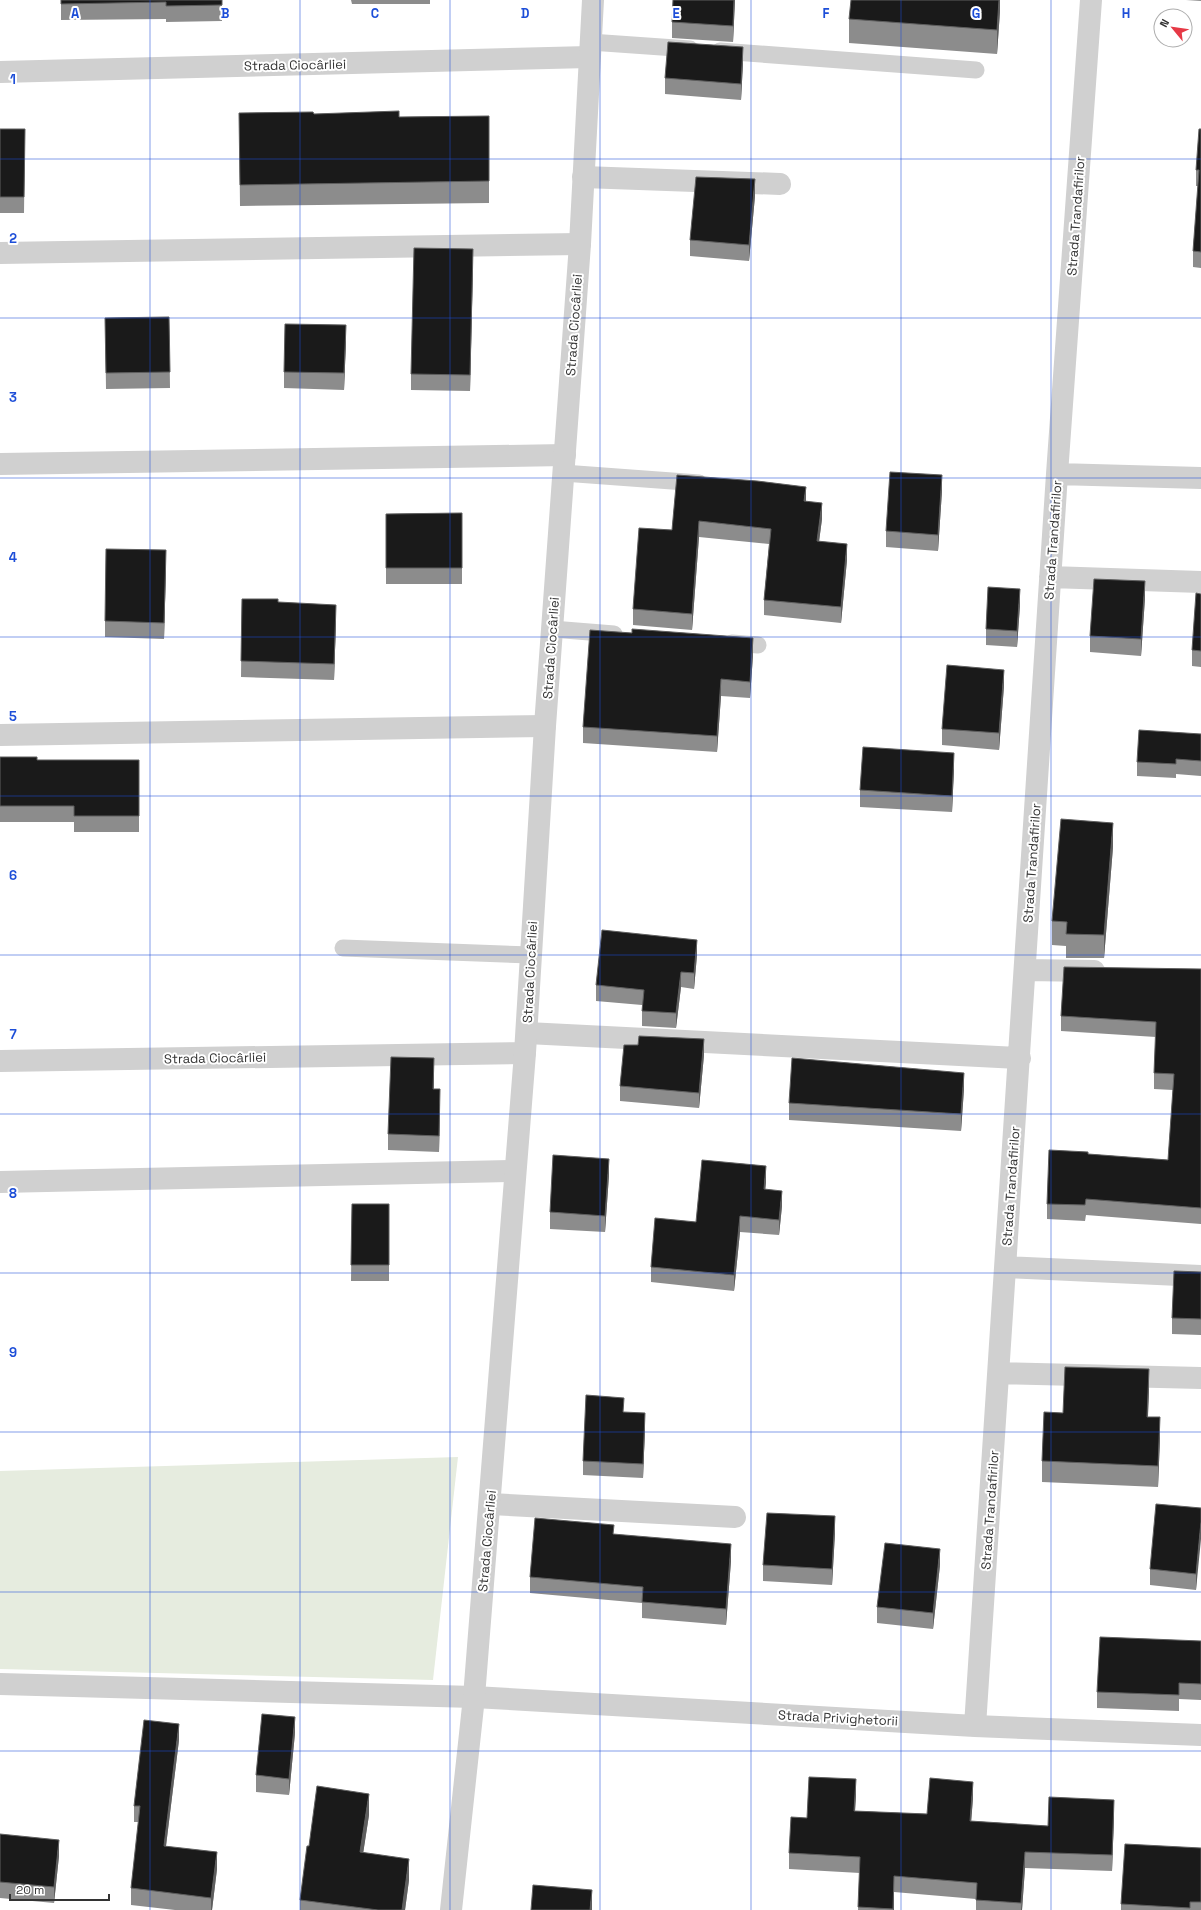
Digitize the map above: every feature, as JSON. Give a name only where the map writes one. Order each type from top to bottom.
[{"type":"street","name":"Strada Ciocârliei","points":[[451,1910],[474,1697],[526,1043],[545,726],[580,244],[593,0]]},
{"type":"street","name":"Strada Trandafirilor","points":[[975,1726],[1020,1058],[1050,577],[1091,0]]},
{"type":"street","name":"Strada Ciocârliei","points":[[0,72],[590,50]]},
{"type":"street","points":[[583,177],[780,184]]},
{"type":"street","points":[[0,253],[580,244]]},
{"type":"street","points":[[0,464],[564,464]]},
{"type":"street","points":[[1057,474],[1201,478]]},
{"type":"street","points":[[1050,577],[1201,582]]},
{"type":"street","points":[[0,735],[545,726]]},
{"type":"street","points":[[1025,970],[1113,971]]},
{"type":"street","name":"Strada Ciocârliei","points":[[0,1061],[526,1043]]},
{"type":"street","points":[[526,1043],[1020,1058]]},
{"type":"street","points":[[0,1182],[515,1171]]},
{"type":"street","points":[[1006,1267],[1201,1276]]},
{"type":"street","points":[[999,1373],[1201,1378]]},
{"type":"street","points":[[490,1504],[735,1517]]},
{"type":"street","name":"Strada Privighetorii","points":[[0,1684],[474,1697],[975,1726],[1201,1735]]},
{"type":"lane","points":[[590,50],[976,70]]},
{"type":"lane","points":[[564,464],[714,484]]},
{"type":"lane","points":[[552,629],[631,635]]},
{"type":"lane","points":[[719,642],[758,645]]},
{"type":"lane","points":[[343,948],[531,955]]},
{"type":"shaded area","points":[[458,1457],[433,1680],[0,1669],[0,1471]]},
{"type":"building","points":[[61,0],[222,0],[222,5],[166,6],[166,2],[61,4]]},
{"type":"building","points":[[673,0],[734,0],[733,26],[672,22]]},
{"type":"building","points":[[851,0],[999,0],[997,30],[849,19]]},
{"type":"building","points":[[668,42],[743,47],[741,84],[665,78]]},
{"type":"building","points":[[399,111],[399,117],[489,116],[489,181],[240,185],[239,113],[313,112],[314,114]]},
{"type":"building","points":[[0,129],[25,129],[24,197],[0,197]]},
{"type":"building","points":[[1199,129],[1201,129],[1201,252],[1193,251],[1199,170],[1196,170]]},
{"type":"building","points":[[696,177],[755,179],[749,245],[690,240]]},
{"type":"building","points":[[414,248],[473,249],[470,375],[411,374]]},
{"type":"building","points":[[169,317],[170,372],[106,373],[105,318]]},
{"type":"building","points":[[285,324],[346,325],[344,373],[284,372]]},
{"type":"building","points":[[890,472],[942,475],[938,535],[886,531]]},
{"type":"building","points":[[677,475],[757,481],[806,487],[804,501],[822,503],[817,541],[847,544],[841,607],[764,600],[771,529],[699,521],[692,614],[633,609],[639,528],[672,530]]},
{"type":"building","points":[[462,513],[462,568],[386,568],[386,514]]},
{"type":"building","points":[[106,549],[166,550],[164,623],[105,621]]},
{"type":"building","points":[[1094,579],[1145,581],[1141,639],[1090,636]]},
{"type":"building","points":[[988,587],[1020,589],[1017,631],[986,629]]},
{"type":"building","points":[[1196,593],[1201,594],[1201,651],[1192,650]]},
{"type":"building","points":[[242,599],[278,599],[278,602],[336,605],[334,664],[241,661]]},
{"type":"building","points":[[632,629],[753,638],[750,682],[721,679],[717,736],[583,727],[590,630],[632,633]]},
{"type":"building","points":[[947,665],[1004,670],[999,733],[942,729]]},
{"type":"building","points":[[1139,730],[1201,734],[1201,761],[1176,759],[1176,764],[1137,762]]},
{"type":"building","points":[[863,747],[954,753],[952,796],[860,790]]},
{"type":"building","points":[[0,757],[37,757],[37,760],[139,760],[139,816],[74,816],[74,806],[0,806]]},
{"type":"building","points":[[1061,819],[1113,823],[1104,935],[1066,934],[1067,922],[1052,921]]},
{"type":"building","points":[[602,930],[697,940],[694,973],[681,972],[676,1013],[642,1011],[644,990],[596,985]]},
{"type":"building","points":[[1064,967],[1201,969],[1201,1208],[1086,1199],[1085,1205],[1047,1204],[1049,1150],[1088,1152],[1088,1154],[1168,1160],[1174,1074],[1154,1073],[1156,1022],[1061,1016]]},
{"type":"building","points":[[639,1036],[704,1039],[699,1093],[620,1086],[624,1045],[638,1045]]},
{"type":"building","points":[[391,1057],[434,1058],[433,1089],[440,1089],[439,1136],[388,1134]]},
{"type":"building","points":[[792,1058],[964,1073],[961,1114],[789,1103]]},
{"type":"building","points":[[553,1155],[609,1159],[605,1216],[550,1212]]},
{"type":"building","points":[[702,1160],[766,1166],[764,1189],[782,1191],[779,1220],[740,1216],[734,1275],[651,1267],[655,1218],[696,1222]]},
{"type":"building","points":[[352,1204],[389,1204],[389,1265],[351,1265]]},
{"type":"building","points":[[1174,1271],[1201,1272],[1201,1319],[1172,1318]]},
{"type":"building","points":[[1065,1367],[1149,1369],[1147,1417],[1160,1417],[1158,1466],[1042,1461],[1044,1412],[1063,1413]]},
{"type":"building","points":[[586,1395],[624,1398],[623,1412],[645,1413],[643,1464],[583,1461]]},
{"type":"building","points":[[1156,1504],[1201,1508],[1196,1574],[1150,1569]]},
{"type":"building","points":[[767,1513],[835,1516],[832,1569],[763,1565]]},
{"type":"building","points":[[535,1518],[614,1525],[613,1534],[731,1544],[726,1609],[642,1602],[643,1587],[530,1577]]},
{"type":"building","points":[[885,1543],[940,1549],[933,1613],[877,1607]]},
{"type":"building","points":[[1100,1637],[1201,1641],[1201,1684],[1179,1683],[1179,1695],[1097,1692]]},
{"type":"building","points":[[262,1714],[295,1717],[289,1779],[256,1775]]},
{"type":"building","points":[[144,1720],[179,1724],[164,1846],[217,1852],[211,1898],[131,1888],[140,1806],[134,1806]]},
{"type":"building","points":[[809,1777],[856,1779],[854,1811],[927,1814],[930,1778],[973,1782],[970,1821],[1048,1826],[1049,1797],[1114,1800],[1112,1855],[1025,1852],[1021,1903],[976,1900],[977,1883],[894,1876],[893,1909],[858,1907],[860,1857],[789,1853],[791,1817],[807,1818]]},
{"type":"building","points":[[317,1786],[369,1794],[360,1852],[409,1859],[402,1910],[378,1910],[300,1900]]},
{"type":"building","points":[[0,1834],[59,1840],[54,1887],[0,1882]]},
{"type":"building","points":[[1125,1844],[1201,1848],[1201,1902],[1190,1902],[1190,1908],[1121,1904]]},
{"type":"building","points":[[533,1885],[592,1890],[590,1910],[531,1910]]}]
